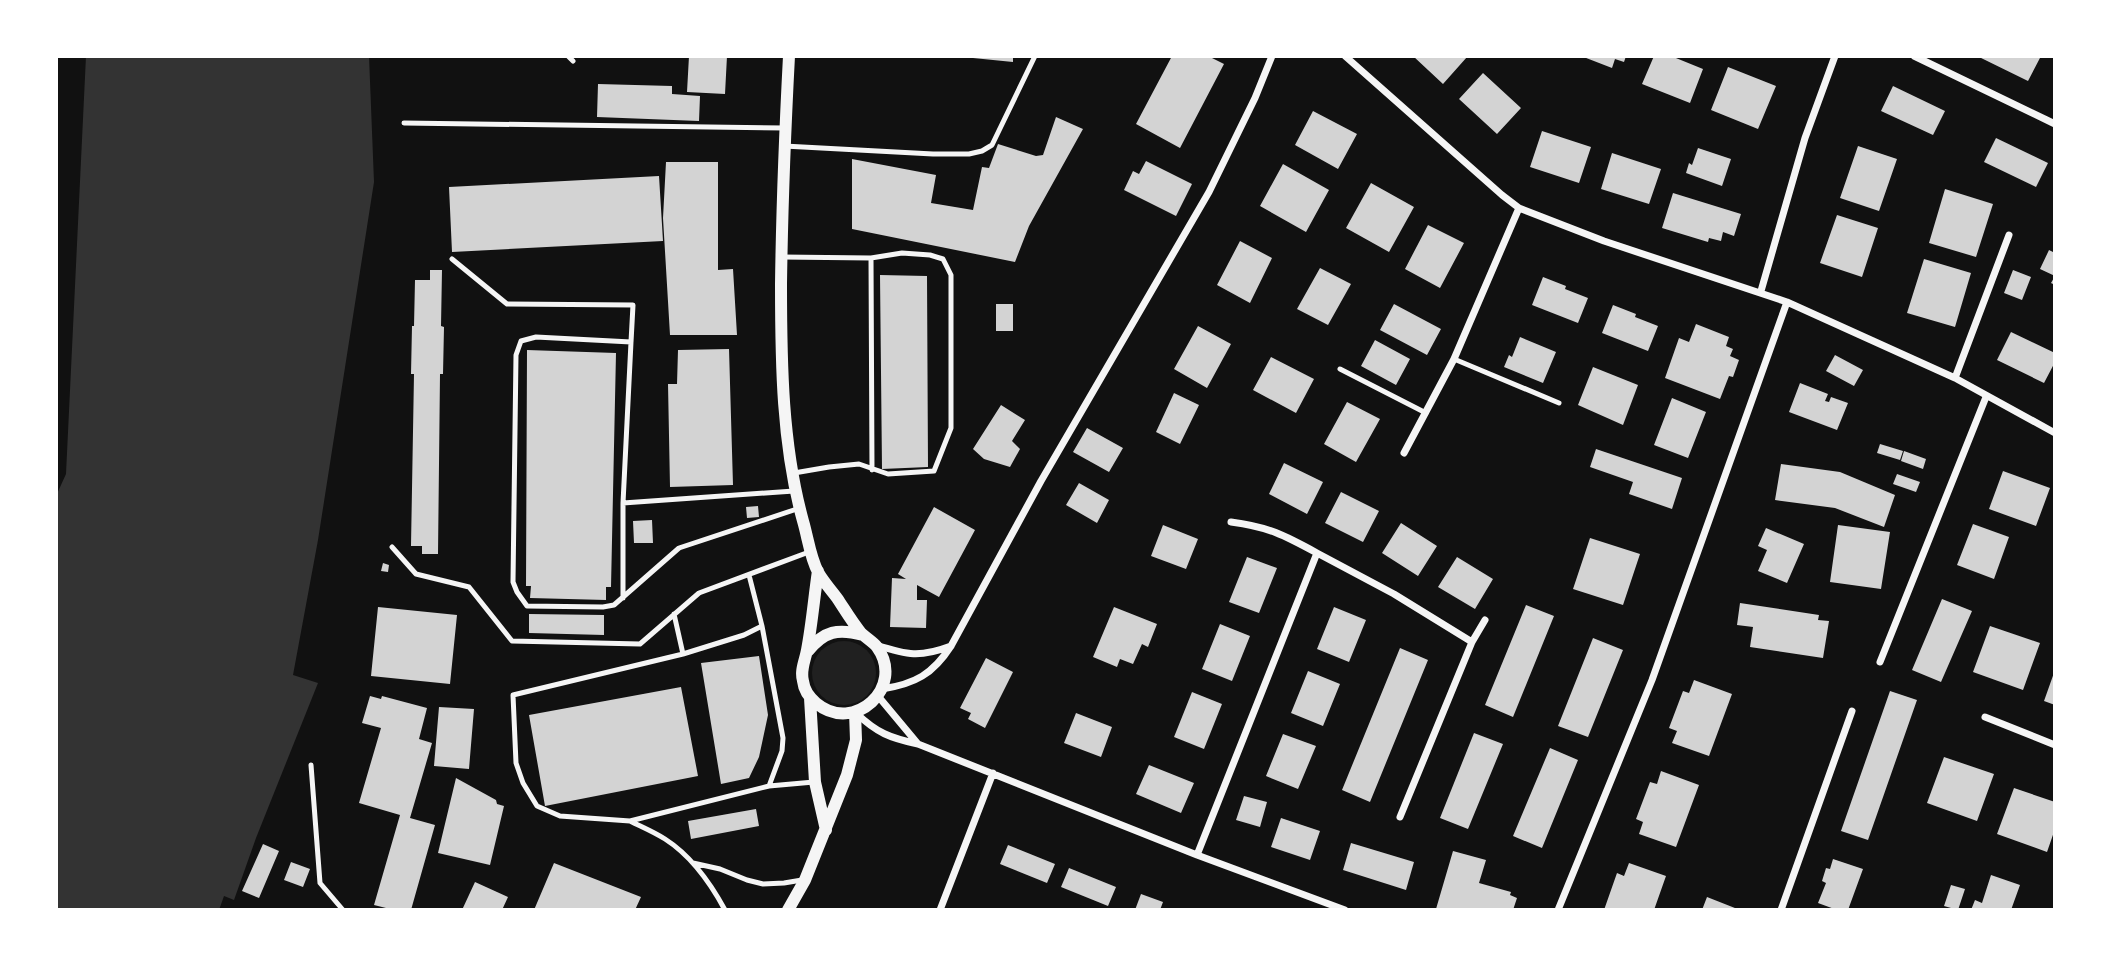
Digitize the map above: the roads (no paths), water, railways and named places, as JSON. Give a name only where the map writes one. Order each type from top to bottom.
[{"type":"street","points":[[789,56],[782,257],[783,400],[796,491],[811,551],[818,571],[863,635],[876,645],[906,654],[929,654],[951,646]]},
{"type":"street","points":[[880,693],[901,687],[923,676],[940,663],[951,646],[1041,481],[1209,192],[1272,56]]},
{"type":"street","points":[[1345,56],[1519,208],[1604,241],[1761,291],[1955,378],[1986,397],[2054,430]]},
{"type":"street","points":[[1761,291],[1805,138],[1835,56]]},
{"type":"street","points":[[1914,56],[2055,124]]},
{"type":"street","points":[[1404,453],[1454,359],[1519,208]]},
{"type":"street","points":[[1955,378],[2009,235]]},
{"type":"street","points":[[1558,910],[1652,680],[1787,302]]},
{"type":"street","points":[[1880,662],[1986,397]]},
{"type":"street","points":[[1231,522],[1277,531],[1394,594],[1472,642]]},
{"type":"street","points":[[1197,855],[1317,553]]},
{"type":"street","points":[[818,571],[807,652],[802,668],[803,684],[810,698],[816,782],[826,831]]},
{"type":"street","points":[[1401,817],[1472,642],[1485,620]]},
{"type":"street","points":[[807,652],[817,640],[831,632],[847,631],[863,635]]},
{"type":"street","points":[[810,698],[823,709],[839,714],[855,712],[868,706],[880,693],[885,674],[883,659],[876,645]]},
{"type":"street","points":[[880,693],[918,744]]},
{"type":"street","points":[[1781,910],[1852,711]]},
{"type":"street","points":[[855,712],[872,728],[891,739],[918,744],[1197,855],[1345,910]]},
{"type":"street","points":[[788,910],[805,880],[826,831],[853,756],[856,740],[855,712]]},
{"type":"street","points":[[1985,717],[2055,745]]},
{"type":"street","points":[[940,910],[993,773]]},
{"type":"lane","points":[[785,146],[933,154],[969,154],[982,151],[992,145],[1035,56]]},
{"type":"lane","points":[[404,123],[785,128]]},
{"type":"lane","points":[[782,257],[871,258],[902,253],[930,255],[943,259],[951,275],[951,428],[934,471],[888,474],[859,464],[793,473]]},
{"type":"lane","points":[[452,258],[507,304],[633,305],[623,503],[623,598]]},
{"type":"lane","points":[[871,258],[872,470]]},
{"type":"lane","points":[[631,342],[536,337],[521,341],[516,355],[513,582],[527,606],[614,605],[679,548],[800,508]]},
{"type":"lane","points":[[1454,359],[1559,403]]},
{"type":"lane","points":[[1339,369],[1426,413]]},
{"type":"lane","points":[[623,503],[796,491]]},
{"type":"lane","points":[[392,547],[416,574],[469,587],[512,641],[640,644],[699,593],[811,551]]},
{"type":"lane","points":[[748,575],[762,626],[783,738],[782,751],[769,786]]},
{"type":"lane","points":[[674,614],[683,654]]},
{"type":"lane","points":[[762,626],[744,635],[683,654],[513,695],[516,762],[523,783],[537,807],[560,816],[630,821],[769,786],[816,782]]},
{"type":"lane","points":[[311,765],[320,883],[344,910]]},
{"type":"lane","points":[[630,821],[667,840],[693,863],[725,910]]},
{"type":"lane","points":[[693,863],[763,884],[805,880]]}]
